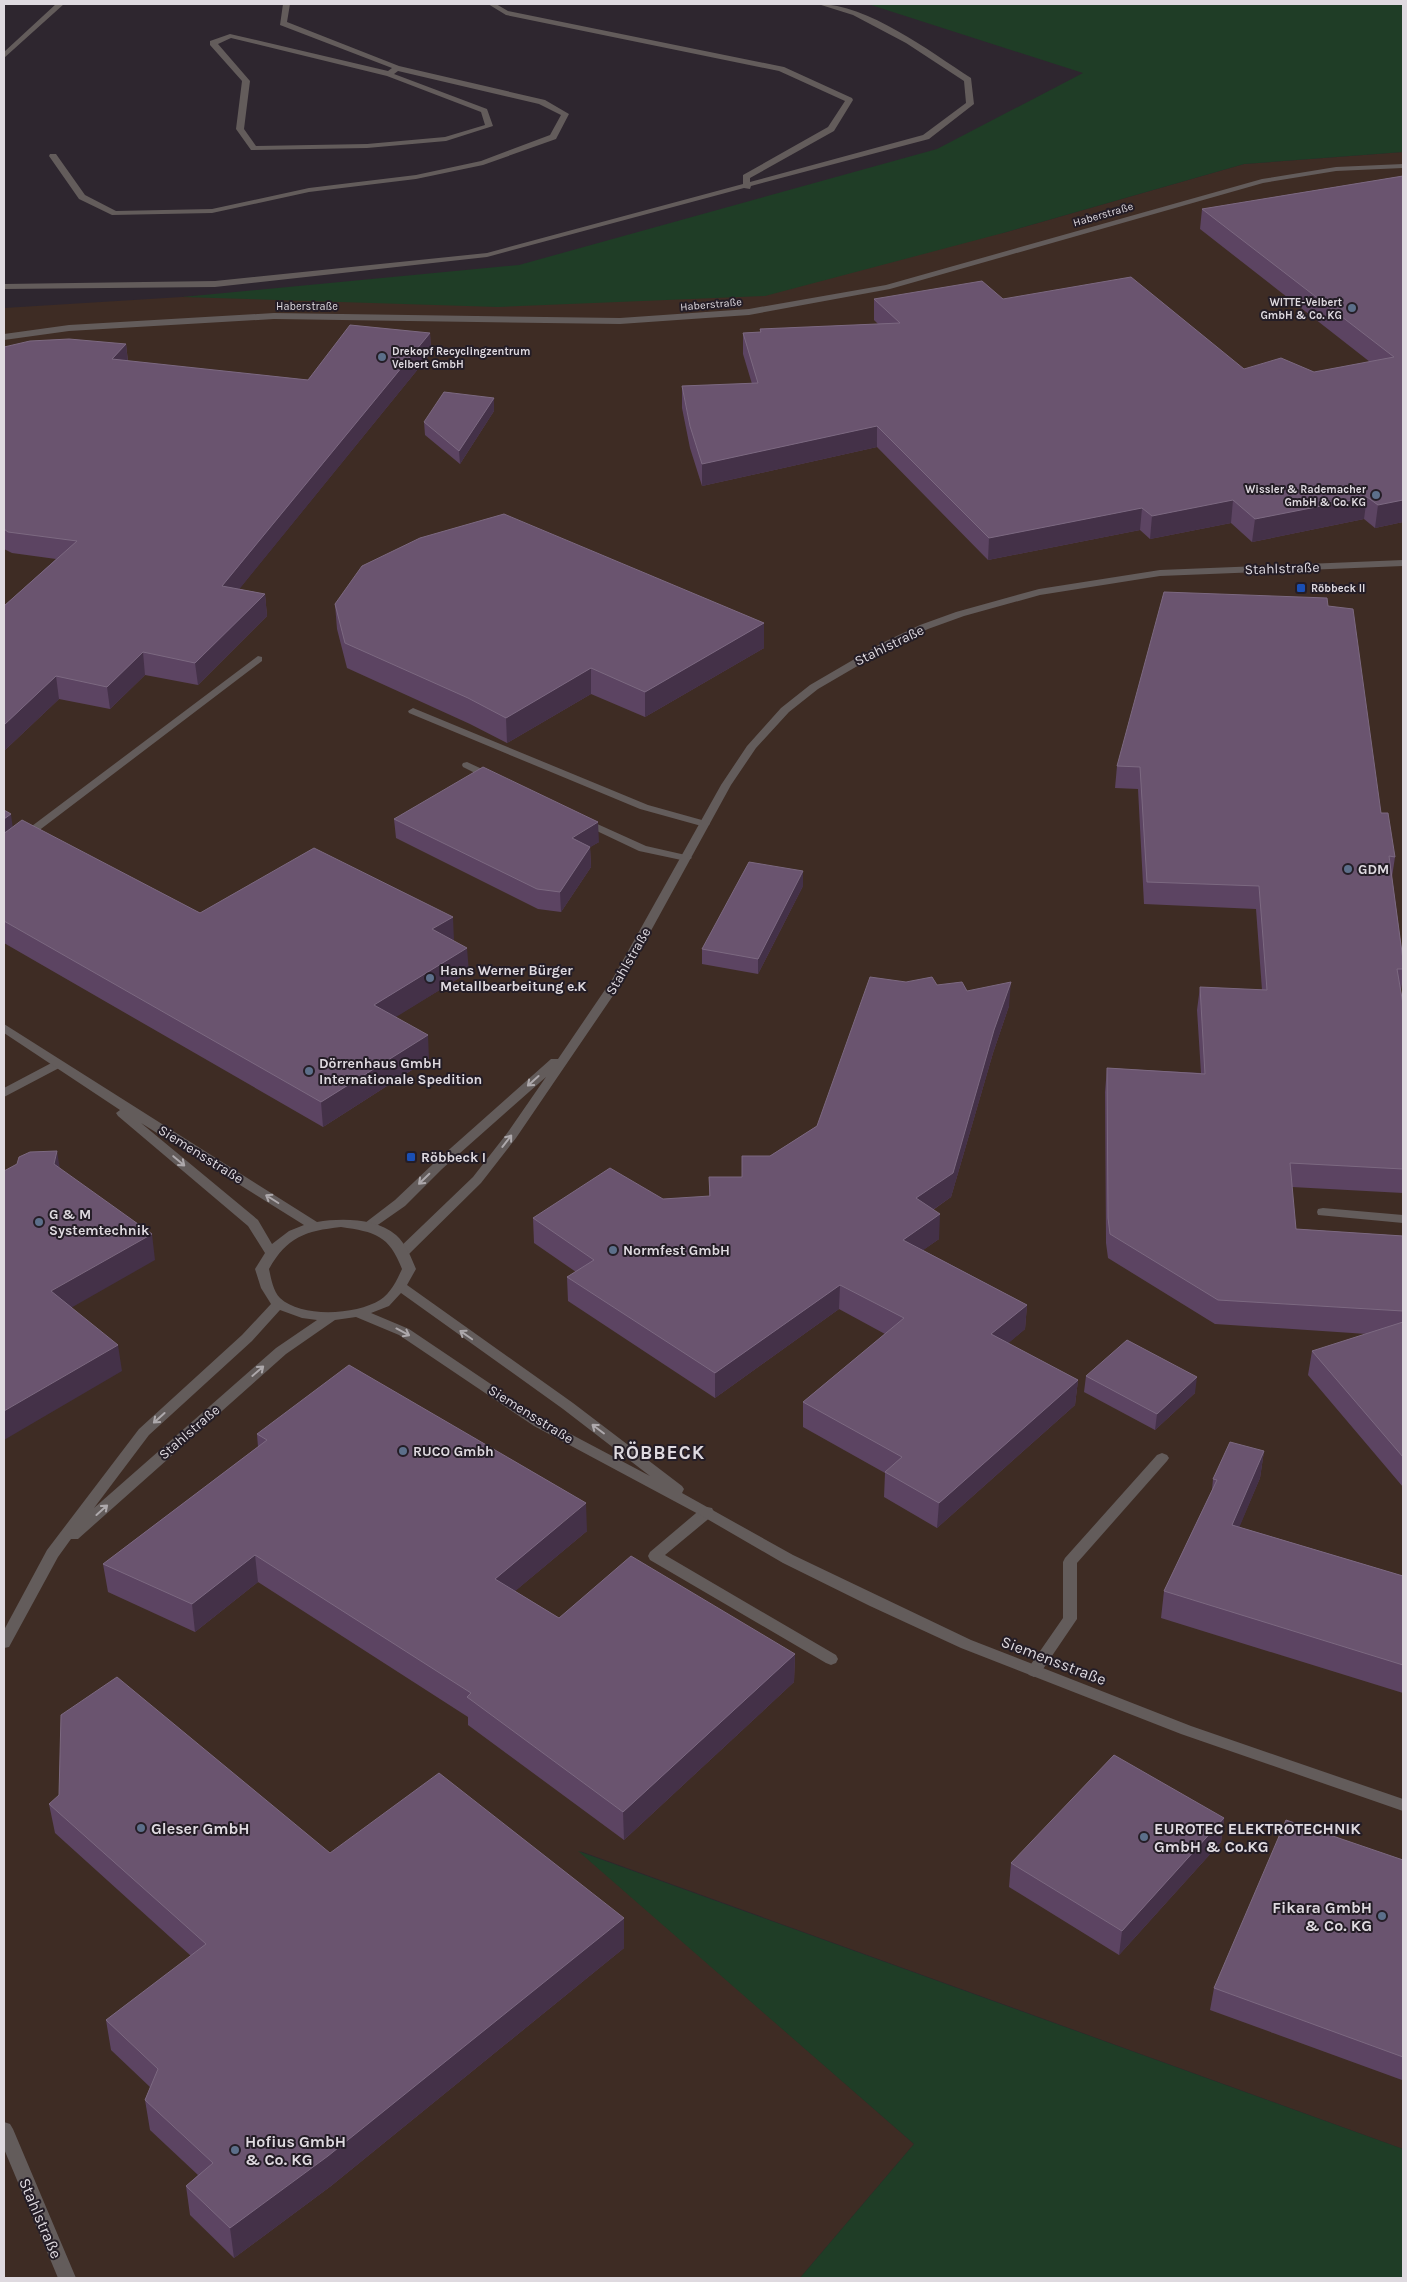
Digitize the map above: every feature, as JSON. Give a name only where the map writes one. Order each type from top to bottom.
[{"type":"street","points":[[4,56],[60,4]]},
{"type":"street","points":[[53,156],[82,197],[115,213],[212,211],[309,190],[416,177],[483,163],[553,137],[565,114],[542,102],[397,68],[283,23],[286,4]]},
{"type":"street","points":[[491,4],[506,13],[781,70],[849,100],[831,129],[746,177],[747,186]]},
{"type":"street","points":[[4,287],[214,284],[487,255],[926,137],[970,104],[968,80],[909,40],[856,13],[821,4]]},
{"type":"street","points":[[388,74],[484,111],[489,126],[446,139],[367,146],[254,148],[240,129],[246,81],[213,43],[230,36],[388,74],[397,68]]},
{"type":"street","name":"Haberstraße","points":[[4,337],[86,326],[274,316],[620,321],[749,312],[887,287],[1262,180],[1336,169],[1403,166]]},
{"type":"street","name":"Stahlstraße","points":[[403,1252],[476,1180],[512,1135],[619,978],[726,785],[752,746],[784,710],[814,687],[886,645],[960,614],[1039,592],[1160,573],[1403,562]]},
{"type":"street","points":[[4,852],[258,659]]},
{"type":"street","points":[[413,711],[644,807],[704,824]]},
{"type":"street","points":[[467,765],[502,782]]},
{"type":"street","points":[[572,815],[643,849],[686,858]]},
{"type":"street","name":"Siemensstraße","points":[[4,1028],[88,1084],[313,1225]]},
{"type":"street","name":"Stahlstraße","points":[[367,1226],[400,1203],[438,1166],[570,1049]]},
{"type":"street","points":[[4,1093],[57,1064]]},
{"type":"street","name":"Siemensstraße","points":[[88,1084],[253,1223],[272,1252]]},
{"type":"street","points":[[1323,1212],[1403,1219]]},
{"type":"street","points":[[341,1223],[367,1226],[391,1236],[403,1252],[409,1269],[400,1286],[384,1303],[358,1313],[330,1317],[303,1312],[279,1303],[268,1287],[262,1270],[272,1252],[288,1236],[313,1225],[341,1223]]},
{"type":"street","name":"Siemensstraße","points":[[400,1286],[568,1406],[707,1512]]},
{"type":"street","name":"Stahlstraße","points":[[6,1634],[52,1554],[144,1432],[247,1338],[279,1303]]},
{"type":"street","name":"Siemensstraße","points":[[358,1313],[404,1332],[539,1423],[707,1512],[788,1559],[875,1602],[966,1644],[1186,1730],[1403,1805]]},
{"type":"street","name":"Stahlstraße","points":[[52,1554],[281,1351],[330,1317]]},
{"type":"street","points":[[1034,1671],[1070,1619],[1070,1562],[1162,1458]]},
{"type":"street","points":[[707,1512],[655,1556],[831,1659]]},
{"type":"street","name":"Stahlstraße","points":[[4,2129],[67,2278]]},
{"type":"shaded area","points":[[1403,152],[1403,2149],[580,1851],[914,2144],[800,2278],[4,2278],[4,308],[182,297],[1003,233],[1244,164]]},
{"type":"green space","points":[[868,4],[1403,4],[1403,152],[1244,164],[1003,233],[765,296],[498,307],[182,297],[519,265],[937,149],[1083,73]]},
{"type":"green space","points":[[578,1851],[1403,2149],[1403,2278],[800,2278],[914,2144]]},
{"type":"building","points":[[1403,176],[1403,500],[1378,505],[1367,497],[1255,519],[1233,500],[1152,516],[1142,508],[989,538],[877,426],[702,464],[690,426],[682,386],[758,383],[743,333],[761,332],[760,329],[900,323],[874,299],[982,281],[1003,299],[1131,277],[1244,369],[1281,358],[1314,372],[1394,357],[1202,209]]},
{"type":"building","points":[[350,325],[430,333],[222,586],[265,594],[195,663],[143,652],[107,687],[56,676],[4,725],[4,606],[77,541],[8,532],[4,529],[4,347],[30,341],[69,339],[126,344],[112,359],[308,380]]},
{"type":"building","points":[[444,392],[494,398],[459,451],[424,422]]},
{"type":"building","points":[[504,514],[764,623],[645,692],[591,668],[506,718],[468,698],[345,643],[335,604],[362,566],[420,538]]},
{"type":"building","points":[[1164,592],[1327,598],[1328,606],[1353,609],[1381,813],[1388,813],[1395,857],[1389,856],[1403,960],[1403,969],[1397,969],[1403,1004],[1403,1169],[1290,1163],[1296,1229],[1403,1236],[1403,1311],[1218,1300],[1110,1234],[1108,1218],[1107,1068],[1205,1074],[1200,987],[1267,990],[1259,886],[1147,882],[1140,767],[1117,766]]},
{"type":"building","points":[[483,767],[598,822],[572,838],[590,847],[560,892],[537,889],[394,819]]},
{"type":"building","points":[[4,810],[11,814],[4,819]]},
{"type":"building","points":[[22,820],[200,913],[314,848],[453,917],[432,929],[467,948],[374,1005],[428,1035],[321,1102],[4,921],[4,833]]},
{"type":"building","points":[[749,862],[803,871],[758,959],[702,949]]},
{"type":"building","points":[[870,977],[906,982],[932,977],[937,985],[962,982],[967,991],[1011,982],[994,1030],[953,1173],[916,1198],[940,1214],[903,1240],[1027,1305],[991,1334],[1078,1380],[939,1503],[885,1472],[902,1457],[803,1402],[904,1318],[840,1285],[715,1373],[567,1277],[594,1260],[533,1218],[610,1168],[663,1199],[710,1196],[709,1177],[742,1177],[742,1156],[770,1156],[817,1126]]},
{"type":"building","points":[[57,1151],[54,1164],[152,1234],[51,1291],[118,1345],[4,1411],[4,1171],[17,1164],[19,1157],[30,1152]]},
{"type":"building","points":[[1403,1322],[1403,1457],[1312,1351]]},
{"type":"building","points":[[1127,1340],[1197,1377],[1157,1414],[1086,1376]]},
{"type":"building","points":[[349,1365],[586,1503],[495,1579],[559,1618],[631,1556],[795,1654],[623,1812],[467,1697],[471,1693],[255,1555],[192,1604],[103,1564],[267,1440],[257,1434]]},
{"type":"building","points":[[1230,1442],[1264,1451],[1232,1525],[1403,1576],[1403,1665],[1164,1591],[1217,1480],[1213,1479]]},
{"type":"building","points":[[117,1677],[330,1853],[439,1773],[624,1918],[328,2156],[230,2228],[186,2186],[213,2163],[145,2100],[158,2069],[106,2020],[206,1944],[49,1804],[59,1795],[61,1715]]},
{"type":"building","points":[[1114,1755],[1224,1818],[1122,1931],[1011,1863]]},
{"type":"building","points":[[1286,1820],[1403,1860],[1403,2057],[1214,1988]]},
{"type":"place","name":"WITTE-Velbert GmbH & Co. KG","points":[[1352,308]]},
{"type":"place","name":"Drekopf Recyclingzentrum Velbert GmbH","points":[[382,357]]},
{"type":"place","name":"Wissler & Rademacher GmbH & Co. KG","points":[[1376,495]]},
{"type":"place","name":"Röbbeck II","points":[[1301,588]]},
{"type":"place","name":"GDM","points":[[1348,869]]},
{"type":"place","name":"Hans Werner Bürger Metallbearbeitung e.K","points":[[430,978]]},
{"type":"place","name":"Dörrenhaus GmbH Internationale Spedition","points":[[309,1071]]},
{"type":"place","name":"Röbbeck I","points":[[411,1157]]},
{"type":"place","name":"G & M Systemtechnik","points":[[39,1222]]},
{"type":"place","name":"Normfest GmbH","points":[[613,1250]]},
{"type":"place","name":"RUCO Gmbh","points":[[403,1451]]},
{"type":"place","name":"Gleser GmbH","points":[[141,1828]]},
{"type":"place","name":"EUROTEC ELEKTROTECHNIK GmbH & Co.KG","points":[[1144,1837]]},
{"type":"place","name":"Fikara GmbH & Co. KG","points":[[1382,1916]]},
{"type":"place","name":"Hofius GmbH & Co. KG","points":[[235,2150]]},
{"type":"district","name":"RÖBBECK","points":[[659,1452]]}]
